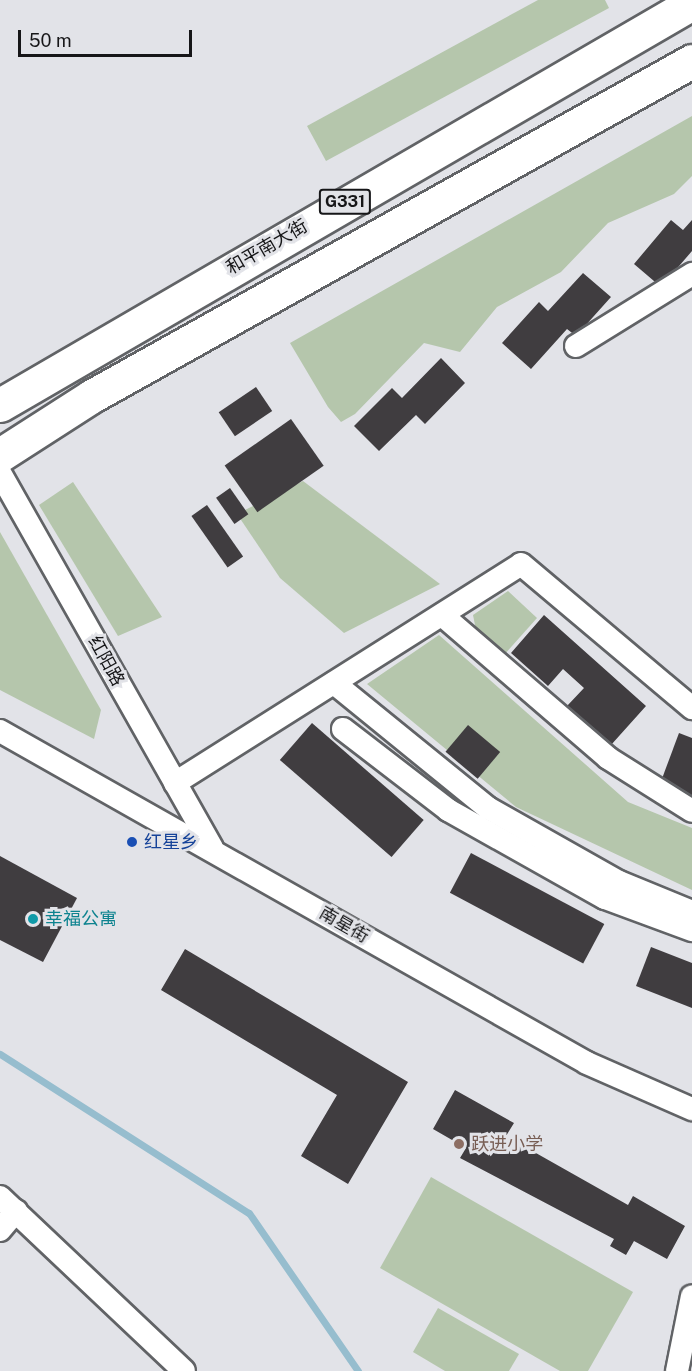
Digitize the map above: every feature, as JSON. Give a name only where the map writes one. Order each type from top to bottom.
[{"type":"highway","name":"和平南大街","points":[[0,405],[692,3]]},
{"type":"highway","name":"G331","points":[[0,455],[92,396],[692,61]]},
{"type":"street","points":[[576,346],[692,274]]},
{"type":"street","name":"红阳路","points":[[0,473],[212,850]]},
{"type":"street","points":[[175,783],[521,564],[692,708]]},
{"type":"street","points":[[442,615],[608,758],[692,811]]},
{"type":"street","points":[[334,683],[488,808],[619,882],[692,912]]},
{"type":"street","points":[[343,729],[448,810],[605,898],[692,930]]},
{"type":"street","name":"南星街","points":[[0,731],[587,1063],[692,1109]]},
{"type":"street","points":[[0,1230],[8,1204],[184,1371]]},
{"type":"street","points":[[677,1371],[692,1296]]},
{"type":"green space","points":[[538,0],[605,0],[609,8],[326,161],[307,126]]},
{"type":"green space","points":[[692,116],[692,176],[674,194],[608,223],[561,272],[497,307],[460,352],[424,343],[355,414],[341,422],[328,407],[290,343]]},
{"type":"green space","points":[[303,481],[440,584],[344,633],[280,578],[237,514]]},
{"type":"green space","points":[[73,482],[162,617],[118,636],[39,505]]},
{"type":"green space","points":[[0,532],[101,710],[94,739],[0,690]]},
{"type":"green space","points":[[508,591],[537,618],[504,655],[476,630],[473,615]]},
{"type":"green space","points":[[439,635],[628,802],[692,828],[692,890],[516,807],[367,684]]},
{"type":"green space","points":[[431,1177],[633,1292],[588,1371],[560,1371],[380,1268]]},
{"type":"green space","points":[[438,1308],[519,1354],[509,1371],[445,1371],[413,1352]]},
{"type":"building","points":[[671,220],[683,230],[692,220],[692,251],[661,287],[634,264]]},
{"type":"building","points":[[583,273],[611,297],[576,336],[567,329],[531,369],[502,343],[539,302],[548,311]]},
{"type":"building","points":[[441,358],[465,383],[425,424],[416,415],[379,451],[354,426],[392,388],[402,398]]},
{"type":"building","points":[[256,387],[272,411],[235,436],[219,412]]},
{"type":"building","points":[[291,419],[324,466],[257,512],[225,465]]},
{"type":"building","points":[[230,488],[248,514],[234,524],[216,498]]},
{"type":"building","points":[[207,505],[243,557],[228,568],[191,516]]},
{"type":"building","points":[[544,615],[646,706],[611,745],[567,706],[584,688],[563,669],[548,686],[511,653]]},
{"type":"building","points":[[312,723],[424,820],[392,857],[280,760]]},
{"type":"building","points":[[468,725],[500,752],[478,779],[446,752]]},
{"type":"building","points":[[679,733],[692,738],[692,797],[660,784]]},
{"type":"building","points":[[471,853],[604,924],[583,964],[450,893]]},
{"type":"building","name":"幸福公寓","points":[[0,856],[77,898],[43,962],[0,940]]},
{"type":"building","points":[[651,947],[692,963],[692,1008],[636,986]]},
{"type":"building","points":[[185,949],[408,1082],[348,1184],[301,1156],[337,1095],[161,990]]},
{"type":"building","points":[[455,1090],[514,1123],[506,1136],[628,1205],[633,1196],[685,1226],[667,1259],[634,1241],[626,1255],[610,1246],[614,1239],[460,1158],[466,1148],[433,1129]]},
{"type":"waterway","points":[[0,1054],[249,1213],[358,1371]]},
{"type":"place","name":"红星乡","points":[[132,842]]},
{"type":"place","name":"幸福公寓","points":[[33,919]]},
{"type":"place","name":"跃进小学","points":[[459,1144]]}]
